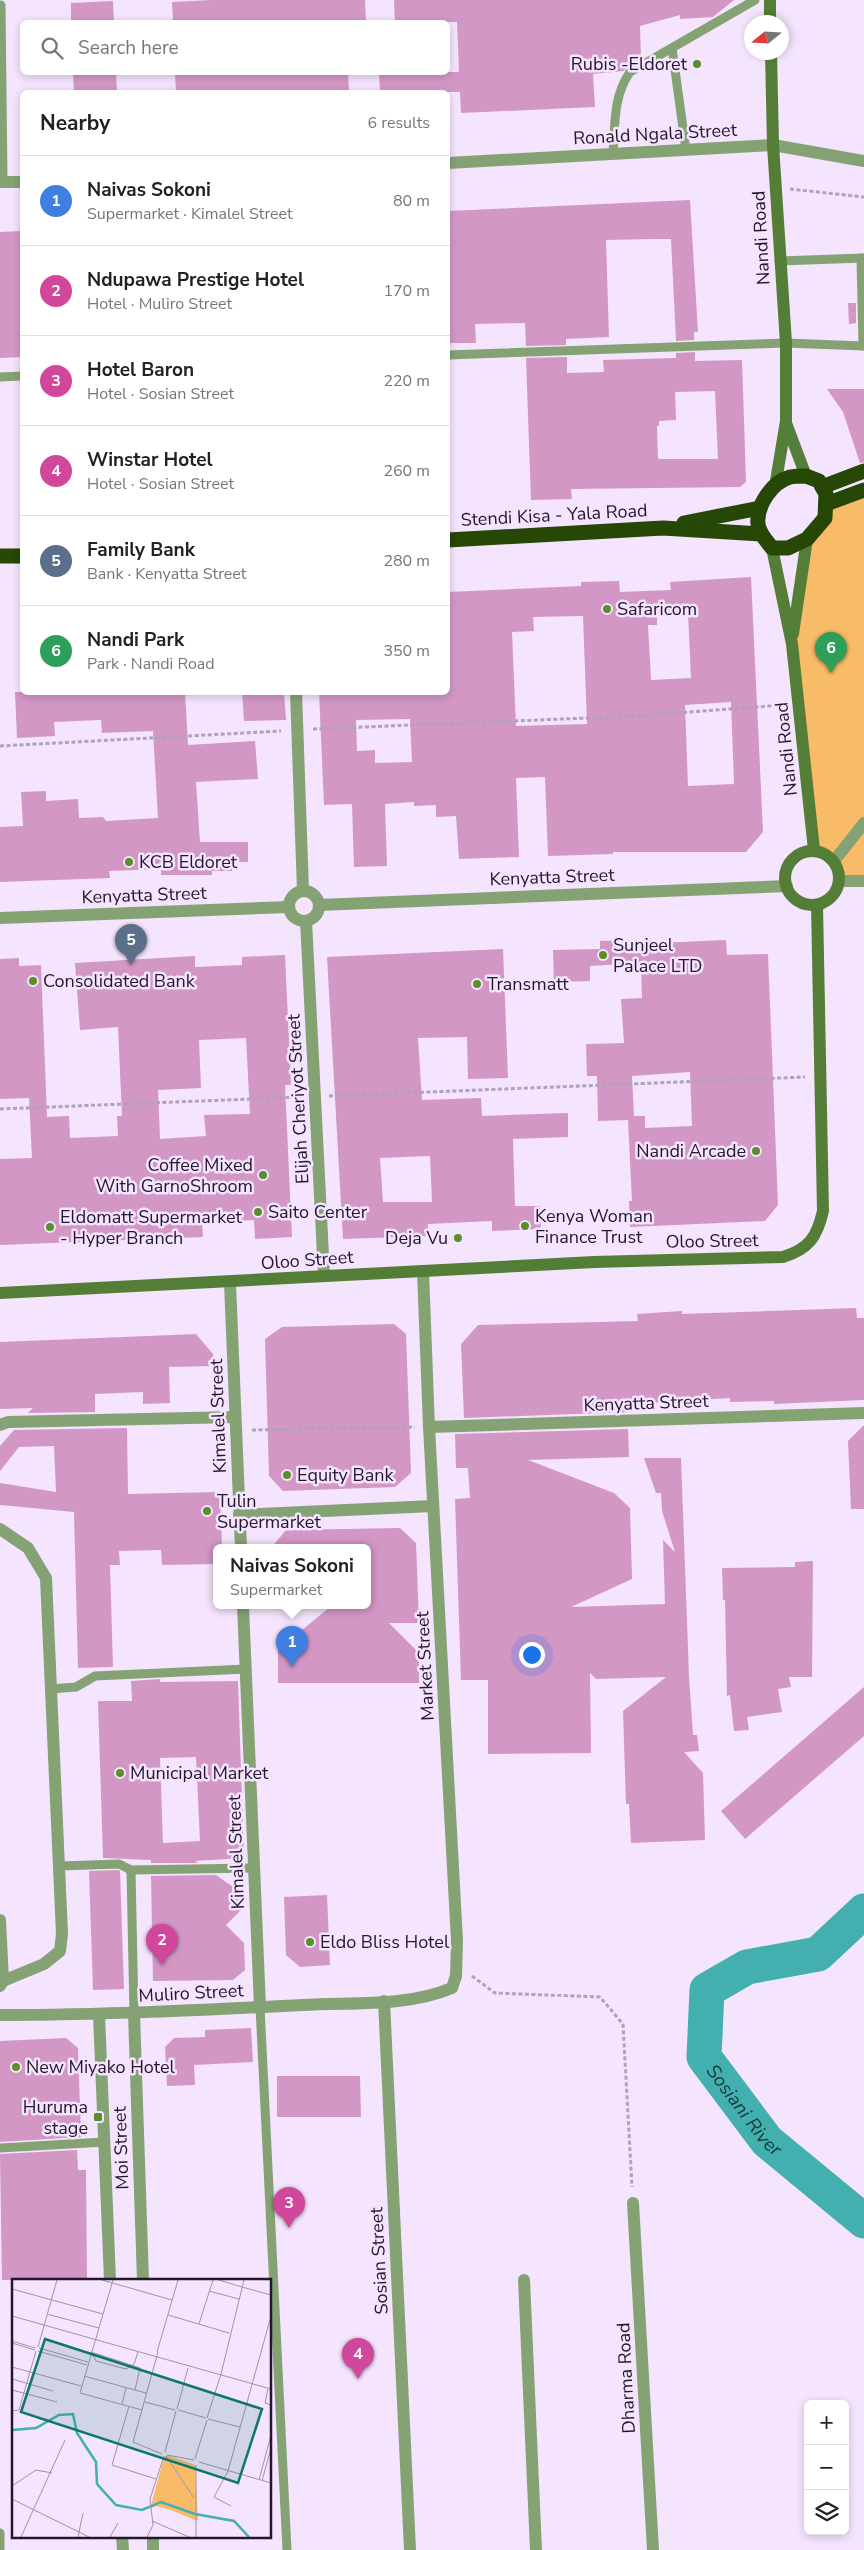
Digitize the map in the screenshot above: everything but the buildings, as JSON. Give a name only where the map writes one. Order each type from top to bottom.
[{"type":"highway","points":[[822,487],[864,471]]},
{"type":"highway","points":[[806,476],[819,480],[826,494],[825,518],[807,539],[788,548],[772,548],[761,534],[758,523],[760,508],[766,495],[789,478],[806,476]]},
{"type":"highway","points":[[826,504],[864,490]]},
{"type":"highway","name":"Stendi Kisa - Yala Road","points":[[663,528],[760,508]]},
{"type":"highway","name":"Stendi Kisa - Yala Road","points":[[450,540],[663,528],[761,534]]},
{"type":"highway","points":[[0,556],[20,556]]},
{"type":"street","points":[[770,0],[770,15]]},
{"type":"street","name":"Nandi Road","points":[[771,60],[775,187],[786,343],[786,421],[775,487]]},
{"type":"street","name":"Ronald Ngala Street","points":[[450,164],[773,145],[864,161]]},
{"type":"street","points":[[2,182],[20,182]]},
{"type":"street","name":"Nandi Road","points":[[786,421],[806,476]]},
{"type":"street","name":"Nandi Road","points":[[792,644],[807,539]]},
{"type":"street","name":"Nandi Road","points":[[772,548],[792,644],[814,850]]},
{"type":"street","points":[[296,695],[303,891]]},
{"type":"street","points":[[834,861],[864,822]]},
{"type":"street","points":[[814,850],[829,855],[840,874],[840,881],[833,896],[818,905],[810,905],[795,899],[786,886],[785,877],[791,860],[806,851],[814,850]]},
{"type":"street","points":[[840,881],[864,881]]},
{"type":"street","name":"Kenyatta Street","points":[[320,906],[786,886]]},
{"type":"street","points":[[303,891],[316,897],[320,906],[314,918],[306,921],[293,916],[290,907],[295,895],[303,891]]},
{"type":"street","name":"Oloo Street","points":[[0,1293],[230,1283],[324,1276],[594,1262],[783,1257],[797,1253],[811,1243],[819,1230],[823,1211],[818,905]]},
{"type":"street","name":"Kenyatta Street","points":[[0,918],[290,907]]},
{"type":"street","name":"Elijah Cheriyot Street","points":[[306,921],[324,1276]]},
{"type":"street","name":"Market Street","points":[[384,2001],[432,1996],[452,1988],[457,1964],[429,1427],[423,1272]]},
{"type":"street","name":"Kimalel Street","points":[[230,1283],[241,1544]]},
{"type":"street","name":"Kenyatta Street","points":[[429,1427],[864,1413]]},
{"type":"street","points":[[0,1425],[8,1422],[236,1423]]},
{"type":"street","points":[[239,1515],[434,1506]]},
{"type":"street","points":[[0,1529],[28,1548],[46,1578],[62,1934],[60,1951],[44,1964],[1,1983],[0,1920]]},
{"type":"street","name":"Kimalel Street","points":[[243,1609],[260,2007]]},
{"type":"street","name":"Muliro Street","points":[[0,2015],[134,2014],[384,2001]]},
{"type":"street","name":"Sosian Street","points":[[384,2001],[410,2550]]},
{"type":"street","name":"Moi Street","points":[[134,2014],[143,2279]]},
{"type":"street","name":"Moi Street","points":[[99,2015],[110,2279]]},
{"type":"street","name":"Dharma Road","points":[[633,2203],[653,2550]]},
{"type":"street","points":[[524,2280],[536,2550]]},
{"type":"lane","points":[[613,154],[618,96],[622,82],[630,72],[755,0]]},
{"type":"lane","points":[[1,5],[2,182]]},
{"type":"lane","points":[[672,48],[686,150]]},
{"type":"lane","points":[[450,355],[786,343],[863,346],[863,258],[779,261]]},
{"type":"lane","points":[[0,377],[20,376]]},
{"type":"lane","points":[[50,1689],[76,1687],[96,1676],[246,1669]]},
{"type":"lane","points":[[59,1866],[119,1864],[131,1870],[254,1868]]},
{"type":"lane","points":[[131,1870],[134,2014]]},
{"type":"lane","points":[[260,2007],[288,2550]]},
{"type":"lane","points":[[0,2148],[104,2142]]},
{"type":"lane","points":[[0,2533],[0,2550]]},
{"type":"path","points":[[775,187],[864,197]]},
{"type":"path","points":[[0,746],[298,730],[637,716],[798,704]]},
{"type":"path","points":[[0,1109],[820,1077]]},
{"type":"path","points":[[236,1423],[429,1427]]},
{"type":"path","points":[[457,1964],[495,1993],[600,1997],[623,2024],[633,2203]]},
{"type":"shaded area","points":[[864,491],[864,877],[844,877],[840,866],[834,858],[816,846],[796,643],[810,540],[830,503]]},
{"type":"waterway","name":"Sosiani River","points":[[864,1911],[818,1954],[747,1967],[707,1990],[704,2057],[767,2141],[864,2221]]},
{"type":"place","name":"Rubis -Eldoret","points":[[697,64]]},
{"type":"place","name":"Safaricom","points":[[607,609]]},
{"type":"place","name":"Nandi Park","points":[[831,673]]},
{"type":"place","name":"KCB Eldoret","points":[[129,862]]},
{"type":"place","name":"Sunjeel Palace LTD","points":[[603,955]]},
{"type":"place","name":"Family Bank","points":[[131,965]]},
{"type":"place","name":"Consolidated Bank","points":[[33,981]]},
{"type":"place","name":"Transmatt","points":[[477,984]]},
{"type":"place","name":"Nandi Arcade","points":[[756,1151]]},
{"type":"place","name":"Coffee Mixed With GarnoShroom","points":[[263,1175]]},
{"type":"place","name":"Saito Center","points":[[258,1212]]},
{"type":"place","name":"Kenya Woman Finance Trust","points":[[525,1226]]},
{"type":"place","name":"Eldomatt Supermarket - Hyper Branch","points":[[50,1227]]},
{"type":"place","name":"Deja Vu","points":[[458,1238]]},
{"type":"place","name":"Equity Bank","points":[[287,1475]]},
{"type":"place","name":"Tulin Supermarket","points":[[207,1511]]},
{"type":"place","name":"Naivas Sokoni","points":[[292,1667]]},
{"type":"place","name":"Municipal Market","points":[[120,1773]]},
{"type":"place","name":"Eldo Bliss Hotel","points":[[310,1942]]},
{"type":"place","name":"Ndupawa Prestige Hotel","points":[[162,1965]]},
{"type":"place","name":"New Miyako Hotel","points":[[16,2067]]},
{"type":"place","name":"Huruma stage","points":[[98,2117]]},
{"type":"place","name":"Hotel Baron","points":[[289,2228]]},
{"type":"place","name":"Winstar Hotel","points":[[358,2379]]}]
